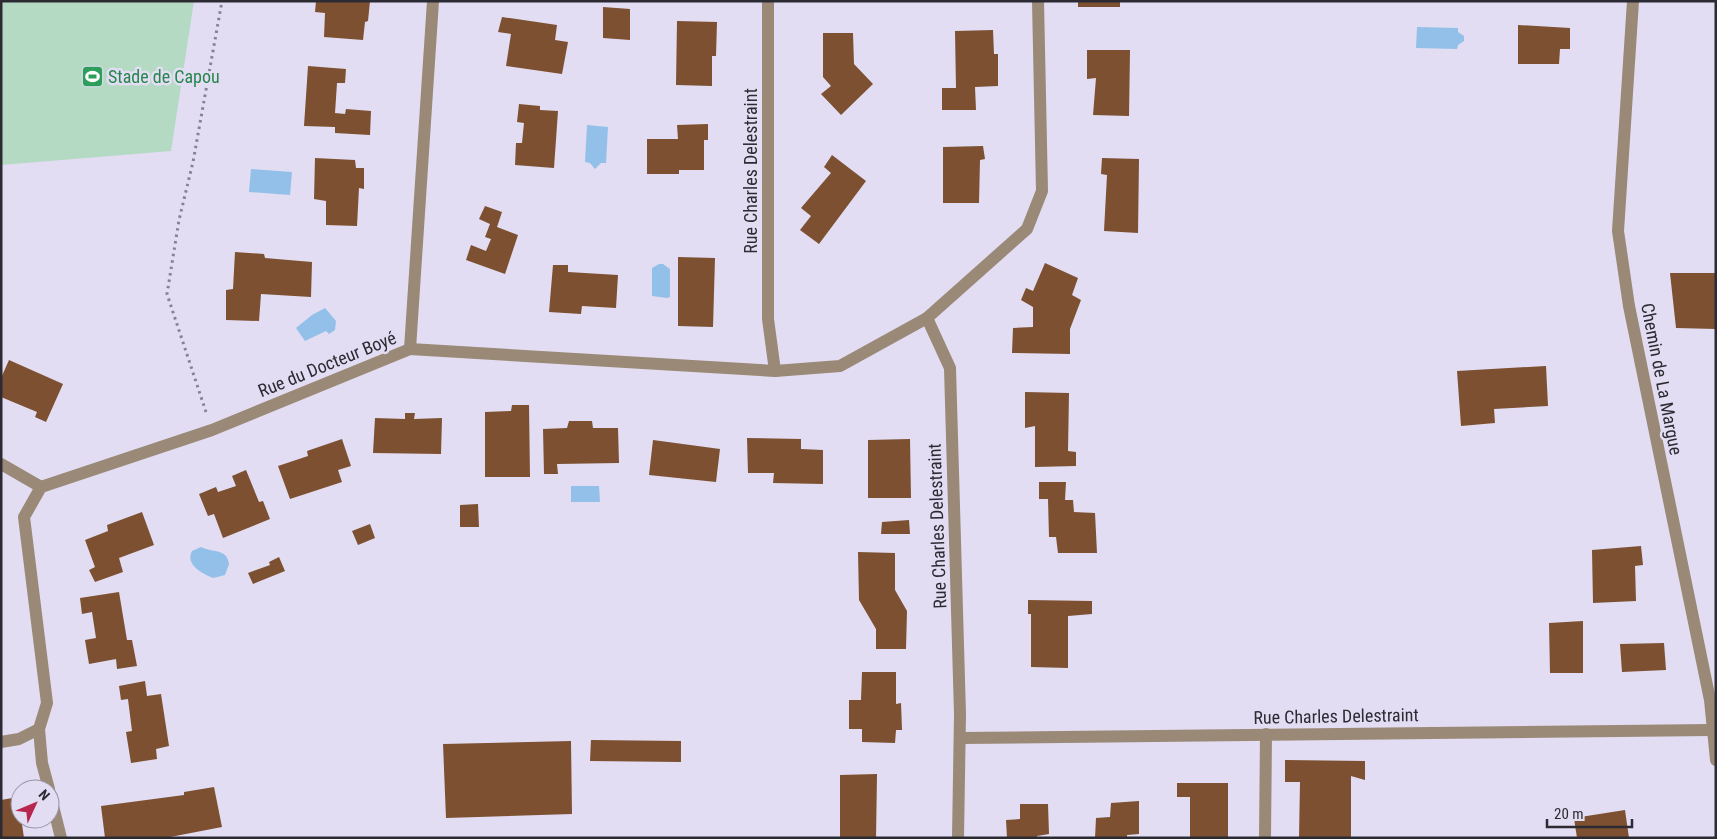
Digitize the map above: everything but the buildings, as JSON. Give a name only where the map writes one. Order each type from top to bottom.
[{"type":"street","name":"Rue du Docteur Boyé","points":[[41,487],[212,430],[410,349],[433,1]]},
{"type":"street","name":"Rue Charles Delestraint","points":[[768,1],[768,319],[775,371]]},
{"type":"street","points":[[410,349],[775,371],[840,366],[927,318],[1027,229],[1042,191],[1038,1]]},
{"type":"street","name":"Chemin de La Margue","points":[[1633,1],[1618,231],[1629,306],[1713,700],[1712,730],[1716,760]]},
{"type":"street","name":"Rue Charles Delestraint","points":[[927,318],[950,368],[960,738],[958,838]]},
{"type":"street","points":[[1,464],[41,487],[24,517],[47,704],[39,729],[42,763],[46,779]]},
{"type":"street","points":[[1,742],[19,739],[39,729]]},
{"type":"street","name":"Rue Charles Delestraint","points":[[960,738],[1712,730]]},
{"type":"street","points":[[1265,838],[1266,734]]},
{"type":"path","points":[[212,430],[167,294],[179,220],[192,162],[222,1]]},
{"type":"green space","name":"Stade de Capou","points":[[1,1],[194,1],[171,151],[1,165]]},
{"type":"water","points":[[1417,27],[1458,28],[1458,32],[1464,36],[1464,41],[1458,45],[1457,49],[1416,48]]},
{"type":"water","points":[[587,125],[608,127],[606,163],[601,163],[595,169],[590,163],[585,162]]},
{"type":"water","points":[[251,169],[292,172],[290,195],[249,192]]},
{"type":"water","points":[[663,264],[670,269],[670,297],[667,298],[652,296],[652,268]]},
{"type":"water","points":[[325,308],[336,321],[335,330],[329,334],[326,331],[305,341],[296,328],[312,315]]},
{"type":"water","points":[[571,486],[599,486],[600,502],[571,502]]},
{"type":"water","points":[[201,547],[225,555],[229,564],[225,575],[213,578],[195,568],[190,556],[192,551]]},
{"type":"place","name":"Stade de Capou","points":[[92,76]]}]
